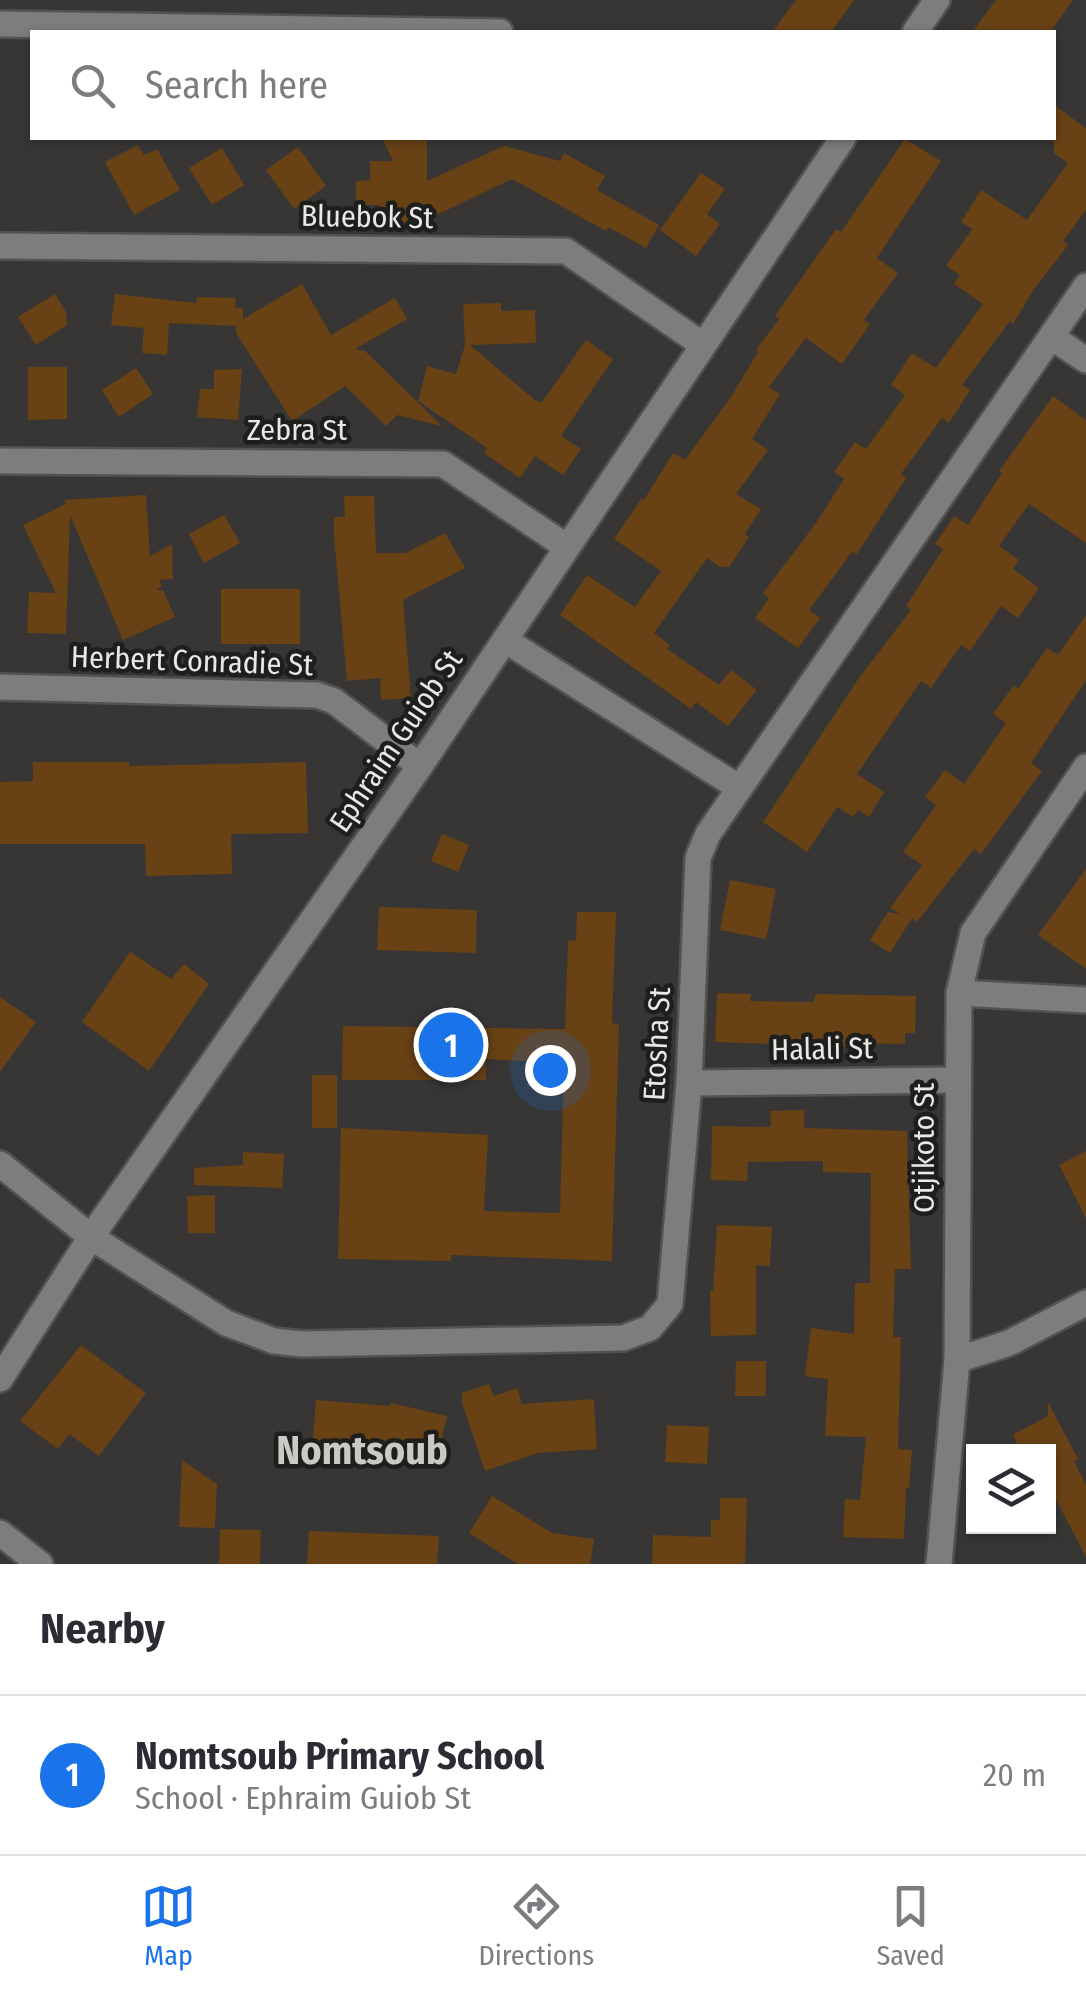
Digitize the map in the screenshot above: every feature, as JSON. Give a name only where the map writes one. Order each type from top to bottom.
[{"type":"street","points":[[916,30],[937,0]]},
{"type":"street","points":[[0,24],[375,30]]},
{"type":"street","name":"Ephraim Guiob St","points":[[0,1380],[91,1238],[420,766],[841,140]]},
{"type":"street","name":"Bluebok St","points":[[0,246],[566,251],[703,345]]},
{"type":"street","name":"Etosha St","points":[[0,1164],[91,1238],[226,1322],[274,1341],[302,1344],[623,1338],[650,1328],[670,1304],[689,1083],[698,858],[708,834],[1086,286]]},
{"type":"street","points":[[1053,338],[1086,360]]},
{"type":"street","name":"Zebra St","points":[[0,462],[443,464],[567,547]]},
{"type":"street","points":[[504,640],[738,786]]},
{"type":"street","name":"Herbert Conradie St","points":[[0,687],[317,695],[334,702],[420,766]]},
{"type":"street","name":"Otjikoto St","points":[[939,1564],[957,1360],[959,993],[973,933],[1086,767]]},
{"type":"street","points":[[959,993],[1086,1000]]},
{"type":"street","name":"Halali St","points":[[689,1083],[956,1080]]},
{"type":"street","points":[[957,1360],[1010,1342],[1086,1303]]},
{"type":"street","points":[[0,1533],[40,1564]]},
{"type":"building","points":[[796,0],[854,0],[832,30],[774,30]]},
{"type":"building","points":[[996,0],[1073,0],[1051,30],[974,30]]},
{"type":"building","points":[[1056,106],[1086,128],[1086,210],[1063,241],[1068,245],[1013,324],[1010,321],[962,385],[970,390],[949,423],[942,418],[901,474],[906,478],[857,554],[852,552],[809,610],[820,618],[798,648],[755,618],[769,598],[763,593],[844,479],[834,472],[855,442],[866,449],[905,395],[891,385],[912,353],[936,368],[983,304],[954,284],[960,275],[946,266],[972,229],[961,222],[981,190],[1027,220],[1068,163],[1054,153]]},
{"type":"building","points":[[383,140],[427,140],[427,181],[504,146],[560,161],[564,153],[605,176],[597,190],[659,225],[646,248],[608,227],[606,231],[512,179],[428,219],[428,226],[380,227],[379,205],[356,205],[356,181],[370,180],[370,161],[393,161]]},
{"type":"building","points":[[904,140],[941,161],[877,258],[898,273],[864,320],[870,324],[842,364],[806,338],[769,387],[780,394],[752,439],[768,450],[736,494],[761,509],[745,534],[749,537],[729,567],[720,567],[707,558],[654,633],[670,645],[667,649],[719,685],[731,670],[757,690],[728,726],[696,702],[691,709],[560,615],[587,575],[635,607],[661,571],[614,539],[673,453],[685,460],[731,397],[756,350],[779,319],[775,316],[836,229],[841,232]]},
{"type":"building","points":[[138,145],[144,155],[157,149],[180,190],[134,215],[105,162]]},
{"type":"building","points":[[298,147],[326,186],[294,209],[266,170]]},
{"type":"building","points":[[222,148],[244,185],[212,205],[189,168]]},
{"type":"building","points":[[701,173],[725,189],[707,214],[720,224],[696,256],[660,230]]},
{"type":"building","points":[[302,284],[331,335],[395,298],[407,319],[355,349],[365,351],[442,426],[397,415],[386,426],[345,386],[292,421],[236,333],[236,326],[169,323],[167,355],[142,353],[144,328],[111,325],[115,294],[196,303],[197,297],[236,298],[235,307],[243,308],[243,319]]},
{"type":"building","points":[[55,294],[66,312],[67,325],[36,345],[18,317]]},
{"type":"building","points":[[501,303],[501,311],[535,310],[536,343],[470,345],[536,401],[542,402],[586,340],[613,359],[561,436],[581,449],[563,475],[535,456],[520,478],[484,453],[487,448],[418,401],[427,366],[456,374],[465,345],[463,304]]},
{"type":"building","points":[[28,367],[67,367],[67,419],[28,420]]},
{"type":"building","points":[[136,368],[153,394],[119,417],[102,390]]},
{"type":"building","points":[[242,369],[238,420],[197,417],[200,389],[214,389],[214,370]]},
{"type":"building","points":[[1053,396],[1086,420],[1086,543],[1029,504],[999,546],[1019,560],[1013,569],[1039,588],[1018,618],[1001,606],[970,651],[961,645],[931,688],[921,681],[857,774],[884,792],[869,817],[858,810],[853,817],[837,807],[807,852],[763,822],[859,678],[911,610],[906,606],[943,549],[935,544],[954,516],[968,525],[1002,473],[999,471]]},
{"type":"building","points":[[146,495],[150,556],[172,544],[173,579],[159,580],[162,586],[156,590],[163,590],[175,617],[123,640],[70,515],[66,634],[27,633],[29,592],[56,593],[23,525],[66,504],[64,500]]},
{"type":"building","points":[[344,496],[374,496],[376,553],[406,553],[445,533],[465,568],[403,600],[411,698],[381,700],[380,678],[347,681],[334,536],[334,517],[345,517]]},
{"type":"building","points":[[224,515],[240,543],[204,563],[189,534]]},
{"type":"building","points":[[221,589],[300,589],[300,644],[221,644]]},
{"type":"building","points":[[1086,615],[1086,680],[1031,763],[1042,771],[981,854],[974,849],[917,922],[912,918],[890,953],[870,940],[888,912],[900,914],[890,908],[922,865],[903,852],[936,805],[925,797],[945,770],[964,784],[1006,723],[993,714],[1014,685],[1018,689],[1047,648],[1058,655]]},
{"type":"building","points":[[33,762],[129,762],[129,766],[306,762],[308,833],[231,834],[232,874],[146,876],[145,844],[0,844],[0,782],[33,781]]},
{"type":"building","points":[[442,834],[469,845],[458,872],[431,861]]},
{"type":"building","points":[[1086,869],[1086,969],[1038,935]]},
{"type":"building","points":[[730,880],[776,889],[766,939],[720,930]]},
{"type":"building","points":[[379,907],[477,910],[476,953],[377,950]]},
{"type":"building","points":[[577,912],[616,912],[612,1023],[619,1024],[612,1261],[451,1255],[451,1261],[338,1259],[341,1128],[488,1135],[484,1211],[560,1213],[564,1063],[486,1059],[486,1080],[342,1080],[343,1026],[565,1029],[568,940],[576,941]]},
{"type":"building","points":[[130,952],[171,979],[184,964],[209,984],[149,1071],[82,1022]]},
{"type":"building","points":[[717,993],[751,994],[750,1001],[813,1002],[816,994],[916,996],[915,1033],[905,1033],[905,1044],[854,1043],[854,1047],[715,1042]]},
{"type":"building","points":[[0,997],[36,1022],[0,1072]]},
{"type":"building","points":[[312,1075],[337,1075],[337,1128],[312,1128]]},
{"type":"building","points":[[804,1110],[804,1128],[907,1131],[911,1269],[895,1269],[893,1337],[901,1337],[898,1449],[912,1450],[904,1539],[843,1537],[845,1499],[860,1500],[866,1437],[825,1436],[828,1379],[805,1376],[811,1328],[854,1334],[855,1283],[870,1283],[871,1173],[823,1172],[823,1161],[748,1162],[747,1181],[711,1180],[712,1126],[771,1127],[770,1111]]},
{"type":"building","points":[[1086,1151],[1086,1218],[1059,1165]]},
{"type":"building","points":[[243,1152],[284,1154],[282,1188],[194,1185],[194,1168],[243,1165]]},
{"type":"building","points":[[215,1195],[215,1233],[188,1233],[187,1196]]},
{"type":"building","points":[[717,1225],[772,1227],[770,1266],[756,1265],[756,1335],[711,1336],[710,1291]]},
{"type":"building","points":[[81,1345],[146,1393],[99,1456],[69,1434],[58,1449],[20,1421]]},
{"type":"building","points":[[736,1361],[766,1361],[766,1396],[735,1396]]},
{"type":"building","points":[[489,1384],[494,1396],[517,1388],[522,1404],[594,1399],[597,1449],[538,1453],[485,1471],[462,1393]]},
{"type":"building","points":[[316,1400],[390,1406],[391,1403],[447,1416],[437,1460],[357,1441],[356,1453],[312,1449]]},
{"type":"building","points":[[1048,1402],[1078,1459],[1074,1461],[1086,1485],[1086,1557],[1056,1499],[1056,1444],[1017,1444],[1013,1435],[1048,1416]]},
{"type":"building","points":[[667,1425],[709,1427],[707,1464],[665,1462]]},
{"type":"building","points":[[182,1460],[217,1484],[215,1528],[179,1527]]},
{"type":"building","points":[[492,1496],[552,1533],[594,1539],[590,1564],[518,1564],[469,1533]]},
{"type":"building","points":[[720,1498],[747,1498],[745,1564],[652,1564],[653,1535],[711,1537],[711,1520],[720,1520]]},
{"type":"building","points":[[220,1529],[261,1530],[260,1564],[219,1564]]},
{"type":"building","points":[[309,1531],[439,1536],[437,1564],[307,1564]]},
{"type":"place","name":"Nomtsoub Primary School","points":[[451,1045]]},
{"type":"district","name":"Nomtsoub","points":[[362,1451]]}]
